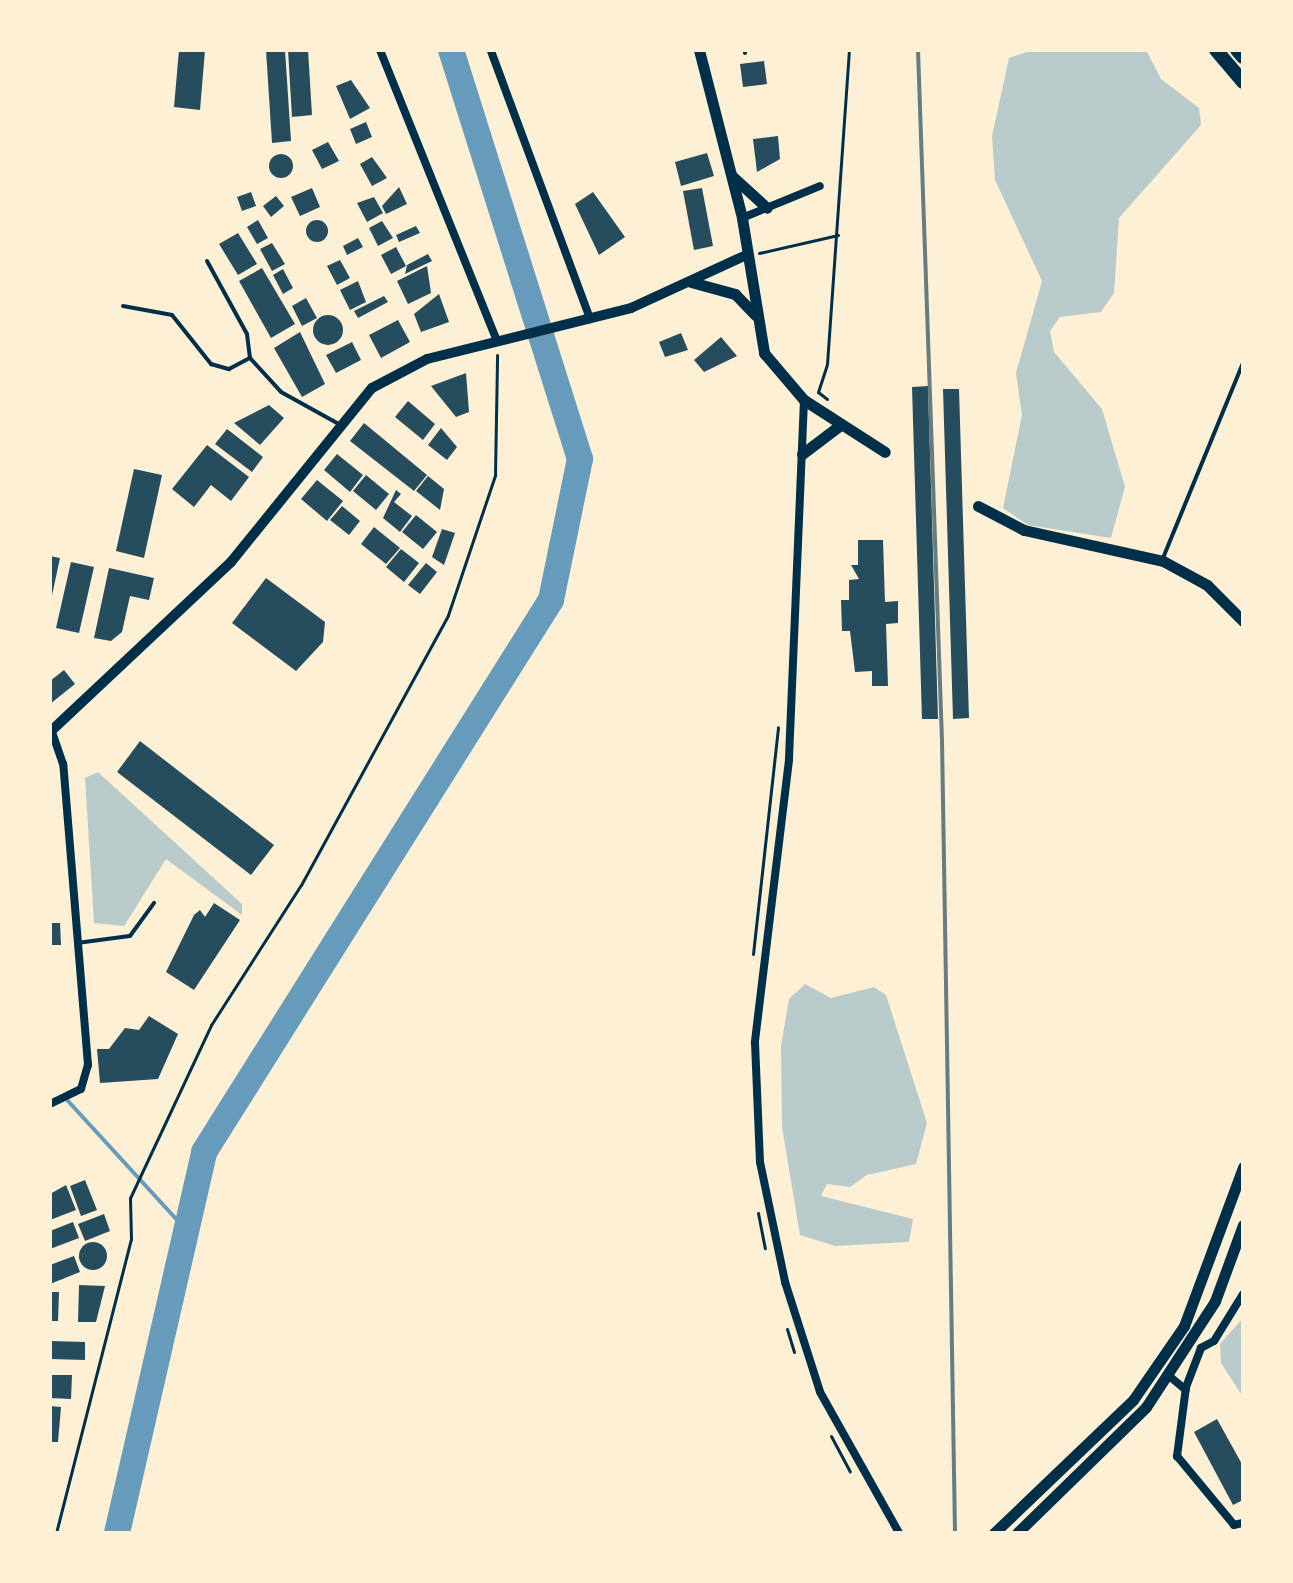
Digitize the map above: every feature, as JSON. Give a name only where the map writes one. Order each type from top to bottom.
[{"type":"highway","points":[[1216,50],[1243,82]]},
{"type":"highway","points":[[1237,50],[1243,57]]},
{"type":"main road","points":[[699,50],[742,218],[744,256],[755,315],[773,373],[839,426],[885,452]]},
{"type":"main road","points":[[730,173],[767,208]]},
{"type":"main road","points":[[691,282],[735,294],[755,315]]},
{"type":"main road","points":[[802,454],[839,426]]},
{"type":"main road","points":[[978,506],[1024,530],[1163,561],[1207,585],[1243,621]]},
{"type":"main road","points":[[994,1533],[1133,1400],[1184,1326],[1243,1167]]},
{"type":"main road","points":[[1017,1533],[1104,1455],[1168,1375],[1215,1301],[1243,1225]]},
{"type":"street","points":[[380,50],[502,338]]},
{"type":"street","points":[[491,51],[586,320]]},
{"type":"street","points":[[742,218],[820,186]]},
{"type":"street","points":[[52,1104],[81,1089],[88,1065],[51,729],[231,562],[372,388],[427,359],[502,338],[586,320],[691,282],[744,256]]},
{"type":"street","points":[[804,400],[789,760],[755,1043],[760,1162],[785,1282],[820,1392],[899,1533]]},
{"type":"street","points":[[1238,1524],[1177,1456],[1186,1390],[1201,1348],[1214,1341],[1243,1294]]},
{"type":"street","points":[[1168,1375],[1186,1390]]},
{"type":"lane","points":[[207,261],[247,334],[250,358],[281,392],[341,425]]},
{"type":"lane","points":[[123,306],[172,315],[211,364],[229,369],[250,358]]},
{"type":"lane","points":[[1163,561],[1243,363]]},
{"type":"lane","points":[[75,944],[130,936],[154,903]]},
{"type":"path","points":[[818,392],[838,235],[849,50]]},
{"type":"path","points":[[744,256],[838,235]]},
{"type":"path","points":[[56,1533],[131,1239],[134,1189],[211,1025],[301,885],[448,615],[495,475],[502,414],[502,338]]},
{"type":"path","points":[[752,967],[778,723]]},
{"type":"path","points":[[757,1206],[769,1261]]},
{"type":"path","points":[[783,1315],[796,1356]]},
{"type":"path","points":[[824,1422],[859,1486]]},
{"type":"shaded area","points":[[1033,50],[1146,50],[1161,79],[1199,108],[1201,125],[1119,218],[1114,293],[1101,312],[1060,317],[1050,331],[1054,352],[1102,409],[1125,487],[1111,538],[1028,525],[1003,508],[1022,415],[1016,373],[1042,281],[995,180],[992,136],[1009,58]]},
{"type":"shaded area","points":[[98,772],[242,904],[242,915],[166,859],[124,926],[94,923],[85,778]]},
{"type":"shaded area","points":[[805,984],[831,998],[874,987],[886,995],[927,1123],[916,1164],[867,1175],[850,1187],[827,1184],[821,1196],[913,1219],[909,1242],[835,1246],[800,1235],[782,1127],[781,1046],[789,999]]},
{"type":"shaded area","points":[[1243,1318],[1243,1397],[1221,1363],[1220,1344]]},
{"type":"building","points":[[179,50],[205,50],[200,110],[174,107]]},
{"type":"building","points":[[266,50],[285,50],[291,141],[272,143]]},
{"type":"building","points":[[288,50],[308,50],[312,115],[292,117]]},
{"type":"building","points":[[764,61],[767,84],[743,87],[740,64]]},
{"type":"building","points":[[351,80],[370,108],[350,119],[336,86]]},
{"type":"building","points":[[366,122],[372,137],[356,144],[350,129]]},
{"type":"building","points":[[778,136],[780,159],[757,172],[753,139]]},
{"type":"building","points":[[328,142],[339,161],[322,169],[312,150]]},
{"type":"building","points":[[707,153],[714,176],[681,186],[675,162]]},
{"type":"building","points":[[281,154],[292,161],[293,166],[286,177],[281,178],[270,171],[269,166],[276,155]]},
{"type":"building","points":[[372,157],[387,178],[372,186],[360,164]]},
{"type":"building","points":[[399,187],[407,204],[386,214],[382,206]]},
{"type":"building","points":[[312,188],[320,207],[300,216],[291,197]]},
{"type":"building","points":[[702,188],[713,246],[694,250],[683,191]]},
{"type":"building","points":[[251,192],[256,206],[242,211],[237,197]]},
{"type":"building","points":[[593,192],[625,237],[599,255],[575,204]]},
{"type":"building","points":[[276,196],[284,206],[271,217],[263,206]]},
{"type":"building","points":[[374,197],[383,213],[367,222],[357,203]]},
{"type":"building","points":[[258,220],[268,238],[257,244],[247,227]]},
{"type":"building","points":[[317,220],[325,223],[328,231],[325,239],[317,242],[309,239],[306,231],[309,223]]},
{"type":"building","points":[[382,221],[393,238],[378,246],[369,228]]},
{"type":"building","points":[[416,226],[420,233],[399,242],[396,235]]},
{"type":"building","points":[[238,233],[257,264],[238,275],[219,244]]},
{"type":"building","points":[[358,238],[363,247],[347,255],[343,246]]},
{"type":"building","points":[[272,243],[285,264],[272,271],[260,249]]},
{"type":"building","points":[[396,247],[406,266],[391,274],[381,255]]},
{"type":"building","points":[[428,254],[432,261],[405,274],[407,265]]},
{"type":"building","points":[[340,260],[350,278],[337,285],[327,266]]},
{"type":"building","points":[[427,266],[431,293],[408,304],[397,281]]},
{"type":"building","points":[[262,268],[295,324],[271,338],[239,281]]},
{"type":"building","points":[[283,269],[293,288],[283,294],[273,275]]},
{"type":"building","points":[[358,281],[366,302],[350,310],[340,290]]},
{"type":"building","points":[[439,294],[449,322],[421,332],[414,314]]},
{"type":"building","points":[[384,296],[388,302],[358,318],[354,311]]},
{"type":"building","points":[[306,298],[317,318],[302,326],[292,306]]},
{"type":"building","points":[[328,315],[339,319],[343,330],[339,341],[328,345],[317,341],[313,330],[317,319]]},
{"type":"building","points":[[398,320],[410,342],[381,358],[369,335]]},
{"type":"building","points":[[300,332],[325,384],[302,397],[274,348]]},
{"type":"building","points":[[681,333],[688,350],[665,357],[659,342]]},
{"type":"building","points":[[721,337],[737,356],[704,372],[694,360]]},
{"type":"building","points":[[352,342],[361,360],[336,373],[326,355]]},
{"type":"building","points":[[466,373],[469,412],[456,417],[431,386]]},
{"type":"building","points":[[928,386],[938,719],[922,719],[912,387]]},
{"type":"building","points":[[943,389],[959,389],[969,718],[953,719]]},
{"type":"building","points":[[408,401],[435,424],[423,440],[395,417]]},
{"type":"building","points":[[269,405],[284,418],[260,445],[234,423]]},
{"type":"building","points":[[364,423],[427,475],[414,491],[350,441]]},
{"type":"building","points":[[441,428],[457,447],[447,460],[428,445]]},
{"type":"building","points":[[227,429],[263,457],[252,472],[215,444]]},
{"type":"building","points":[[207,445],[249,477],[231,501],[211,485],[194,507],[172,489]]},
{"type":"building","points":[[337,454],[363,475],[350,492],[324,470]]},
{"type":"building","points":[[134,469],[162,475],[144,558],[116,551]]},
{"type":"building","points":[[366,475],[389,494],[376,510],[353,491]]},
{"type":"building","points":[[428,476],[444,489],[440,510],[416,491]]},
{"type":"building","points":[[317,480],[343,501],[327,521],[301,499]]},
{"type":"building","points":[[396,490],[401,494],[394,502],[412,516],[400,532],[383,518]]},
{"type":"building","points":[[342,506],[360,521],[349,535],[330,520]]},
{"type":"building","points":[[416,515],[437,532],[423,549],[402,532]]},
{"type":"building","points":[[374,527],[400,548],[386,564],[361,544]]},
{"type":"building","points":[[442,529],[455,533],[444,565],[432,557]]},
{"type":"building","points":[[858,540],[883,540],[885,602],[898,601],[898,623],[886,624],[888,686],[872,686],[872,671],[855,672],[850,631],[842,631],[841,600],[849,600],[849,580],[859,579],[851,565],[858,565]]},
{"type":"building","points":[[401,549],[419,563],[404,582],[386,567]]},
{"type":"building","points":[[50,556],[60,558],[51,600],[50,600]]},
{"type":"building","points":[[71,562],[94,567],[79,633],[56,628]]},
{"type":"building","points":[[426,563],[437,572],[420,594],[408,585]]},
{"type":"building","points":[[109,568],[154,578],[149,600],[130,596],[122,632],[111,641],[94,638]]},
{"type":"building","points":[[266,578],[325,622],[323,642],[296,671],[232,623]]},
{"type":"building","points":[[64,670],[75,684],[50,704],[50,681]]},
{"type":"building","points":[[140,741],[274,845],[251,875],[117,772]]},
{"type":"building","points":[[214,903],[240,920],[194,990],[166,972],[194,915],[200,910],[205,917]]},
{"type":"building","points":[[50,923],[60,923],[61,945],[50,945]]},
{"type":"building","points":[[149,1016],[178,1034],[158,1079],[100,1083],[97,1049],[109,1049],[125,1028],[139,1030]]},
{"type":"building","points":[[85,1180],[97,1210],[81,1216],[70,1186]]},
{"type":"building","points":[[66,1185],[76,1210],[50,1220],[50,1194]]},
{"type":"building","points":[[104,1214],[110,1231],[85,1241],[78,1224]]},
{"type":"building","points":[[73,1222],[79,1238],[50,1249],[50,1231]]},
{"type":"building","points":[[93,1242],[103,1246],[107,1256],[103,1266],[93,1270],[83,1266],[79,1256],[83,1246]]},
{"type":"building","points":[[74,1256],[80,1272],[50,1284],[50,1265]]},
{"type":"building","points":[[79,1285],[105,1286],[96,1322],[78,1322]]},
{"type":"building","points":[[50,1292],[59,1292],[58,1321],[50,1321]]},
{"type":"building","points":[[50,1341],[85,1342],[85,1360],[50,1359]]},
{"type":"building","points":[[50,1375],[72,1375],[71,1399],[50,1398]]},
{"type":"building","points":[[50,1406],[61,1407],[58,1442],[50,1442]]},
{"type":"building","points":[[1217,1419],[1243,1466],[1243,1500],[1233,1505],[1194,1432]]},
{"type":"waterway","points":[[117,1533],[204,1152],[551,600],[580,459],[451,50]]},
{"type":"waterway","points":[[68,1101],[186,1230]]},
{"type":"railway","points":[[918,50],[942,740],[955,1533]]}]
